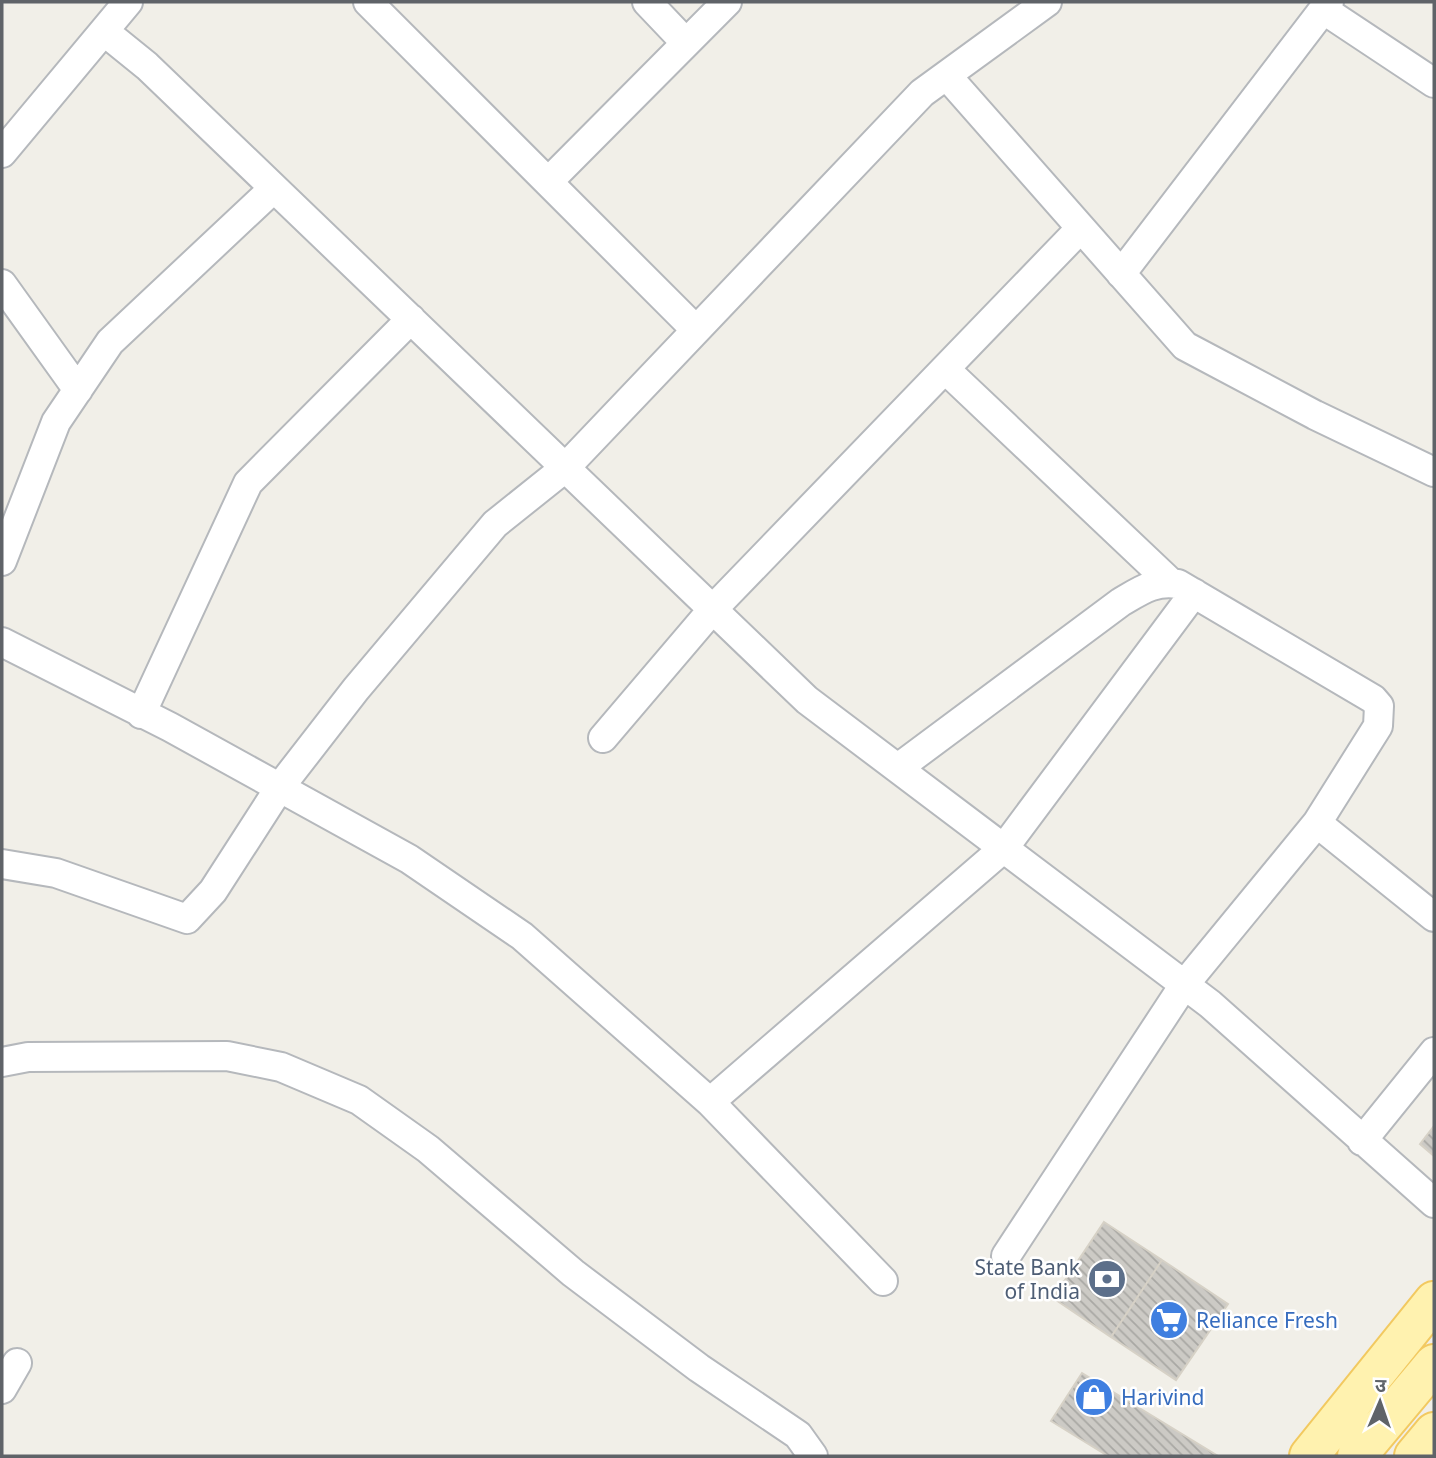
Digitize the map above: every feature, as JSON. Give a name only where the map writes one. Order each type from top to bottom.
[{"type":"main road","points":[[1309,1456],[1434,1301]]},
{"type":"main road","points":[[1357,1456],[1434,1364]]},
{"type":"main road","points":[[1414,1456],[1434,1432]]},
{"type":"street","points":[[2,153],[128,2]]},
{"type":"street","points":[[368,2],[696,330]]},
{"type":"street","points":[[647,2],[686,43]]},
{"type":"street","points":[[548,182],[727,2]]},
{"type":"street","points":[[2,864],[56,873],[187,919],[213,891],[280,787],[356,689],[495,524],[565,468],[922,93],[1047,2]]},
{"type":"street","points":[[1121,274],[1327,6],[1434,83]]},
{"type":"street","points":[[105,32],[148,66],[807,700],[1184,985],[1434,1203]]},
{"type":"street","points":[[947,76],[1185,346],[1315,415],[1434,472]]},
{"type":"street","points":[[2,561],[56,422],[110,342],[274,188]]},
{"type":"street","points":[[603,738],[712,610],[1081,228]]},
{"type":"street","points":[[2,284],[78,390]]},
{"type":"street","points":[[141,714],[248,483],[411,319]]},
{"type":"street","points":[[944,369],[1182,588],[1373,699],[1378,706],[1378,726],[1317,823],[1184,985],[1006,1256]]},
{"type":"street","points":[[898,768],[1121,602],[1153,584],[1182,588]]},
{"type":"street","points":[[709,1102],[1004,848],[1182,588]]},
{"type":"street","points":[[2,642],[280,787],[409,859],[523,936],[709,1102],[883,1281]]},
{"type":"street","points":[[1317,823],[1434,917]]},
{"type":"street","points":[[1362,1141],[1434,1052]]},
{"type":"street","points":[[2,1062],[28,1057],[227,1056],[281,1067],[359,1100],[428,1149],[583,1281],[699,1368],[798,1435],[813,1456]]},
{"type":"street","points":[[2,1389],[17,1363]]},
{"type":"building","points":[[1434,1126],[1434,1156],[1420,1144]]},
{"type":"building","name":"State Bank of India","points":[[1104,1222],[1162,1260],[1111,1337],[1053,1298]]},
{"type":"building","name":"Reliance Fresh","points":[[1162,1260],[1228,1304],[1176,1380],[1111,1337]]},
{"type":"building","name":"Harivind","points":[[1082,1373],[1218,1456],[1108,1456],[1051,1421]]},
{"type":"place","name":"State Bank of India","points":[[1107,1279]]},
{"type":"place","name":"Reliance Fresh","points":[[1169,1320]]},
{"type":"place","name":"Harivind","points":[[1094,1397]]}]
